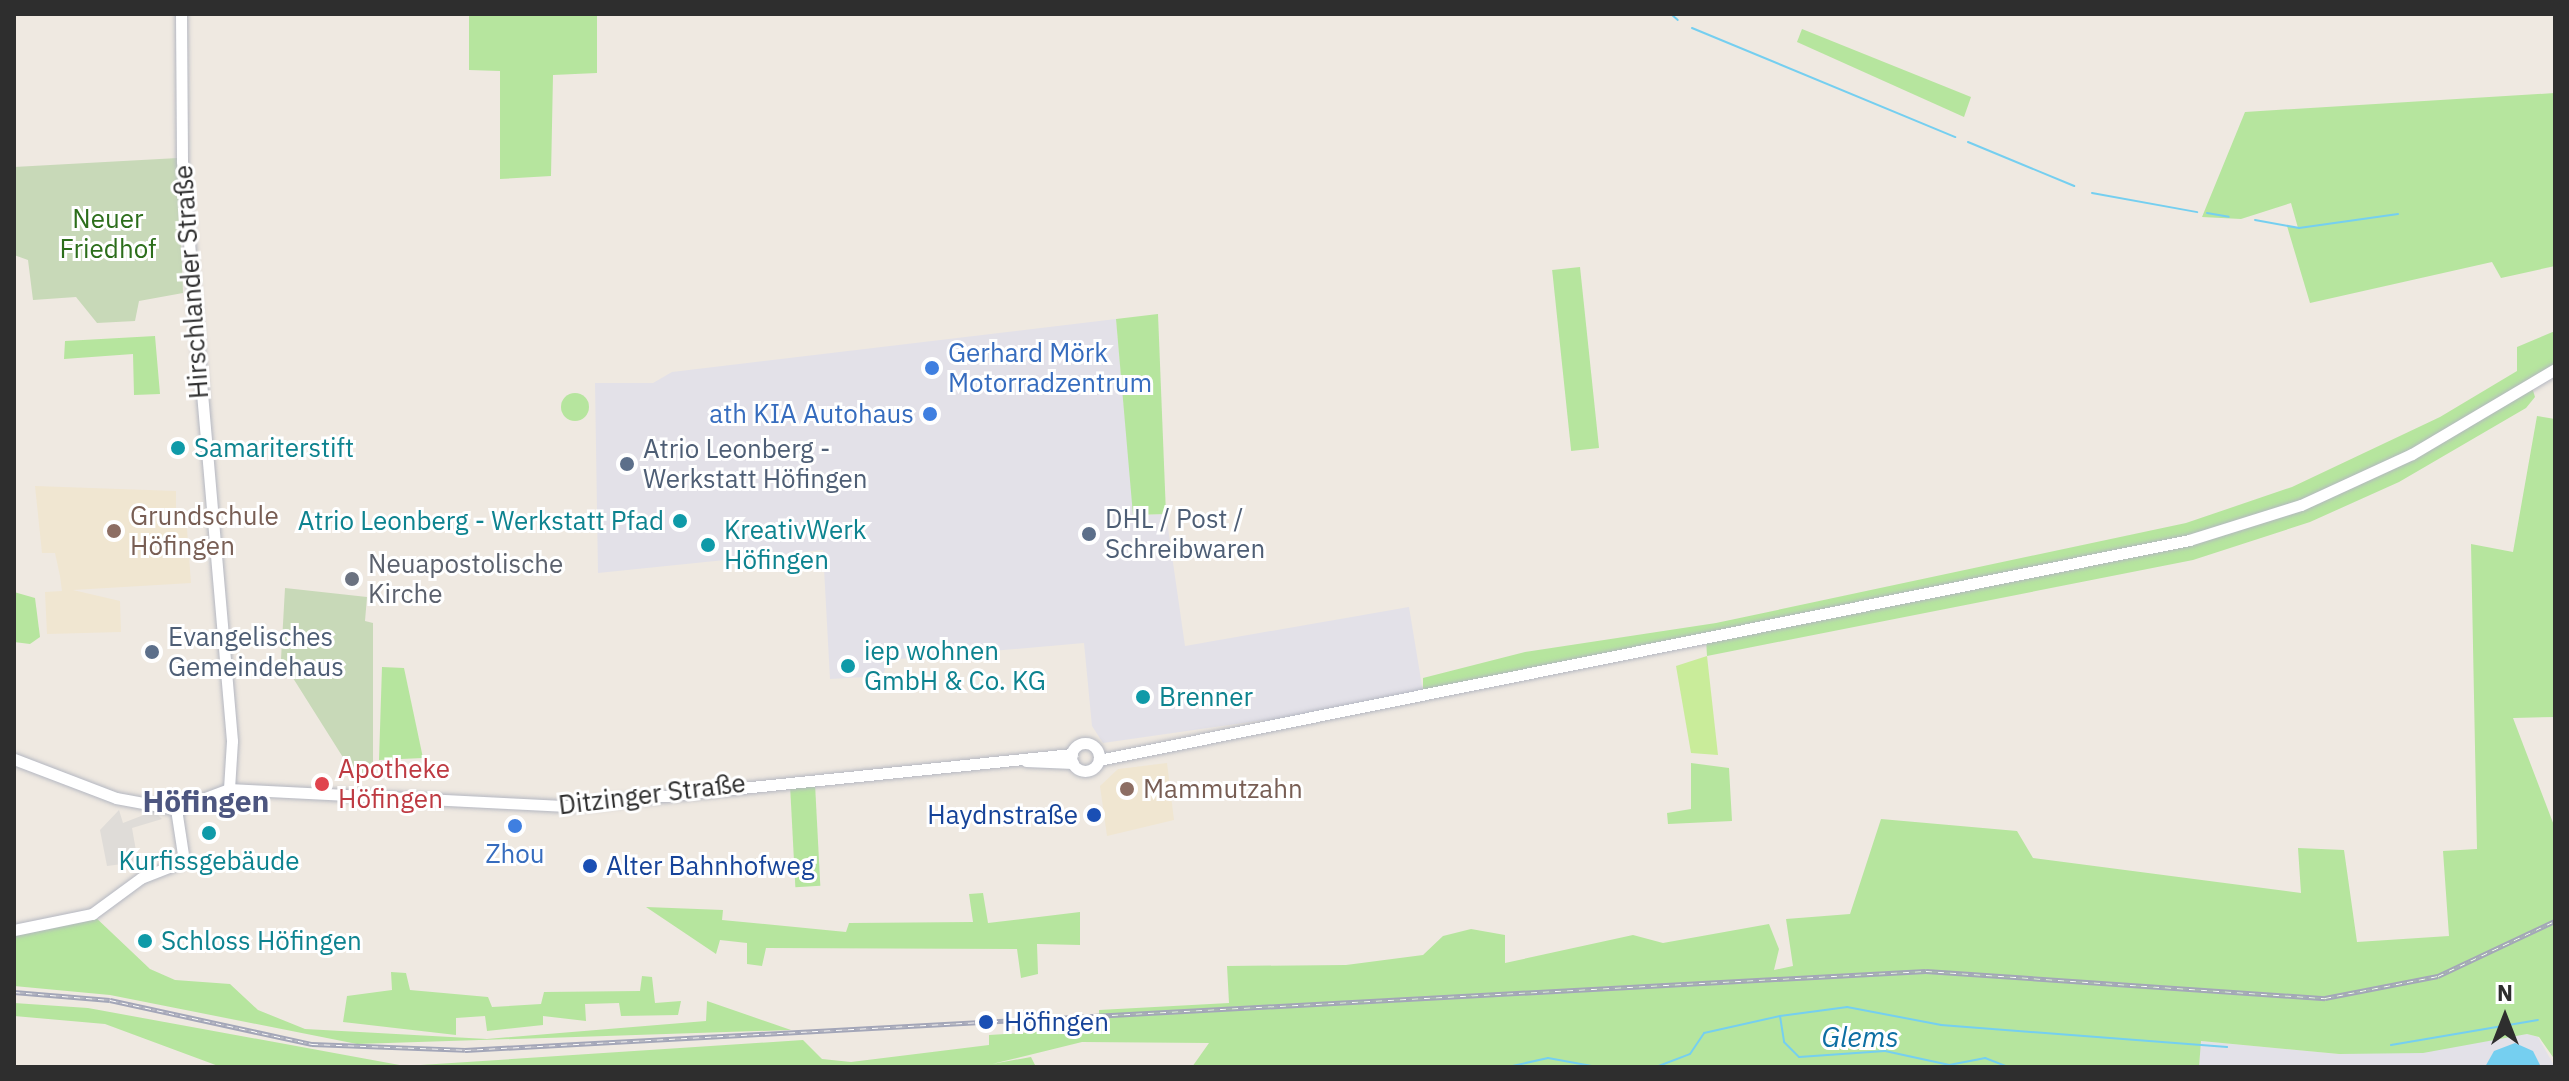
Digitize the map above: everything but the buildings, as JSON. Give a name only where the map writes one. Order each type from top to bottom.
[{"type":"street","name":"Hirschlander Straße","points":[[181,14],[182,161],[232,741],[229,789]]},
{"type":"street","points":[[1098,755],[1089,771],[1072,758],[1084,743],[1098,755],[1126,752],[2189,540],[2301,505],[2412,454],[2555,369]]},
{"type":"street","name":"Ditzinger Straße","points":[[229,789],[567,806],[742,783],[1072,758]]},
{"type":"street","points":[[14,759],[116,798],[176,809],[229,789]]},
{"type":"street","points":[[14,930],[92,914],[141,878],[184,861],[176,809]]},
{"type":"shaded area","points":[[1116,319],[1134,515],[1166,514],[1185,646],[1409,607],[1423,692],[1266,726],[1264,720],[1103,743],[1092,726],[1084,643],[888,660],[883,676],[830,679],[823,550],[598,573],[595,383],[653,383],[672,372]]},
{"type":"shaded area","name":"Grundschule Höfingen","points":[[35,486],[176,491],[176,515],[186,515],[191,583],[73,590],[120,601],[121,632],[47,634],[45,592],[62,591],[55,553],[42,553]]},
{"type":"shaded area","points":[[1167,763],[1174,820],[1107,836],[1100,786],[1118,769]]},
{"type":"shaded area","points":[[119,810],[123,823],[154,811],[162,819],[132,828],[138,862],[107,866],[100,830]]},
{"type":"shaded area","points":[[2527,1034],[2538,1037],[2555,1067],[2199,1067],[2200,1041],[2339,1054]]},
{"type":"green space","points":[[469,14],[597,14],[597,73],[553,75],[551,176],[500,179],[500,71],[469,70]]},
{"type":"green space","points":[[1802,29],[1971,97],[1964,117],[1797,42]]},
{"type":"green space","points":[[2555,93],[2555,266],[2501,278],[2492,262],[2310,303],[2287,226],[2298,228],[2291,203],[2241,219],[2202,217],[2245,112]]},
{"type":"green space","name":"Neuer Friedhof","points":[[178,158],[183,293],[139,301],[135,321],[97,323],[76,297],[33,300],[28,260],[14,255],[14,167]]},
{"type":"green space","points":[[1580,267],[1599,448],[1571,451],[1552,270]]},
{"type":"green space","points":[[1158,314],[1166,514],[1133,515],[1116,319]]},
{"type":"green space","points":[[2555,331],[2555,369],[2531,384],[2535,397],[2526,408],[2399,482],[2310,522],[2193,560],[1707,656],[1706,639],[1423,692],[1423,678],[1525,652],[1716,623],[2186,523],[2292,487],[2440,417],[2517,371],[2517,347]]},
{"type":"green space","points":[[155,336],[160,394],[134,395],[133,354],[64,359],[65,341]]},
{"type":"green space","points":[[575,393],[585,397],[589,407],[585,417],[575,421],[565,417],[561,407],[565,397]]},
{"type":"green space","points":[[2537,416],[2555,419],[2555,717],[2513,718],[2555,828],[2555,1060],[2539,1037],[2527,1034],[2423,1053],[2339,1054],[2201,1041],[2199,1067],[1192,1067],[1209,1043],[1082,1042],[992,1064],[1031,1057],[1036,1067],[221,1067],[105,1024],[14,1016],[14,1003],[88,1008],[405,1066],[803,1040],[822,1059],[851,1062],[989,1045],[989,1035],[1099,1028],[1099,1010],[1229,1003],[1227,966],[1346,965],[1423,955],[1443,936],[1471,929],[1505,935],[1505,963],[1633,935],[1663,943],[1769,924],[1779,949],[1774,970],[1793,966],[1786,919],[1850,914],[1881,819],[2017,831],[2033,858],[2301,893],[2298,848],[2344,850],[2357,942],[2449,936],[2443,851],[2477,849],[2471,544],[2513,552]]},
{"type":"green space","points":[[285,588],[367,597],[365,621],[373,623],[373,777],[356,778],[281,659]]},
{"type":"green space","points":[[14,592],[35,598],[40,637],[30,644],[14,642]]},
{"type":"green space","points":[[1707,656],[1718,755],[1691,753],[1676,666]]},
{"type":"green space","points":[[382,667],[404,668],[423,758],[379,760]]},
{"type":"green space","points":[[1691,763],[1729,768],[1732,821],[1668,824],[1667,813],[1691,809]]},
{"type":"green space","points":[[815,784],[820,886],[795,887],[790,785]]},
{"type":"green space","points":[[983,893],[988,923],[1080,912],[1080,945],[1037,944],[1038,974],[1021,978],[1017,949],[766,948],[762,966],[747,964],[747,943],[720,940],[716,954],[646,907],[723,910],[722,920],[846,932],[849,923],[973,922],[969,894]]},
{"type":"green space","points":[[92,914],[150,969],[175,980],[230,984],[258,1010],[305,1029],[487,1039],[706,1021],[707,1001],[791,1030],[357,1044],[110,995],[14,986],[14,930]]},
{"type":"green space","points":[[391,972],[406,973],[410,990],[488,997],[492,1007],[541,1004],[544,992],[640,991],[642,976],[652,977],[655,1003],[681,1001],[678,1015],[621,1016],[619,1003],[585,1004],[586,1021],[543,1016],[543,1025],[487,1031],[485,1016],[456,1018],[456,1035],[343,1022],[347,996],[392,990]]},
{"type":"water","points":[[2515,1043],[2533,1051],[2541,1067],[2485,1067],[2494,1051]]},
{"type":"waterway","points":[[1671,14],[1678,20]]},
{"type":"waterway","points":[[1692,28],[1955,137]]},
{"type":"waterway","points":[[1968,142],[2074,186]]},
{"type":"waterway","points":[[2092,193],[2197,212]]},
{"type":"waterway","points":[[2207,213],[2229,217]]},
{"type":"waterway","points":[[2255,220],[2299,228],[2398,214]]},
{"type":"waterway","points":[[1780,1016],[1847,1007],[1941,1025],[2227,1047]]},
{"type":"waterway","name":"Glems","points":[[1656,1067],[1690,1054],[1704,1033],[1780,1016],[1784,1042],[1799,1057],[1885,1051],[1949,1065],[1985,1058],[2009,1067]]},
{"type":"waterway","points":[[2391,1045],[2538,1020]]},
{"type":"waterway","name":"Glems","points":[[1508,1067],[1548,1058],[1597,1067]]},
{"type":"railway","points":[[14,992],[110,1000],[312,1044],[465,1050],[1926,971],[2325,998],[2438,976],[2555,921]]},
{"type":"place","name":"Gerhard Mörk Motorradzentrum","points":[[932,368]]},
{"type":"place","name":"ath KIA Autohaus","points":[[930,414]]},
{"type":"place","name":"Samariterstift","points":[[178,448]]},
{"type":"place","name":"Atrio Leonberg - Werkstatt Höfingen","points":[[627,464]]},
{"type":"place","name":"Atrio Leonberg - Werkstatt Pfad","points":[[680,521]]},
{"type":"place","name":"Grundschule Höfingen","points":[[114,531]]},
{"type":"place","name":"DHL / Post / Schreibwaren","points":[[1089,534]]},
{"type":"place","name":"KreativWerk Höfingen","points":[[708,545]]},
{"type":"place","name":"Neuapostolische Kirche","points":[[352,579]]},
{"type":"place","name":"Evangelisches Gemeindehaus","points":[[152,652]]},
{"type":"place","name":"iep wohnen GmbH & Co. KG","points":[[848,666]]},
{"type":"place","name":"Brenner","points":[[1143,697]]},
{"type":"place","name":"Apotheke Höfingen","points":[[322,784]]},
{"type":"place","name":"Mammutzahn","points":[[1127,789]]},
{"type":"place","name":"Haydnstraße","points":[[1094,815]]},
{"type":"place","name":"Zhou","points":[[515,826]]},
{"type":"place","name":"Kurfissgebäude","points":[[209,833]]},
{"type":"place","name":"Alter Bahnhofweg","points":[[590,866]]},
{"type":"place","name":"Schloss Höfingen","points":[[145,941]]},
{"type":"place","name":"Höfingen","points":[[986,1022]]},
{"type":"district","name":"Höfingen","points":[[206,801]]}]
